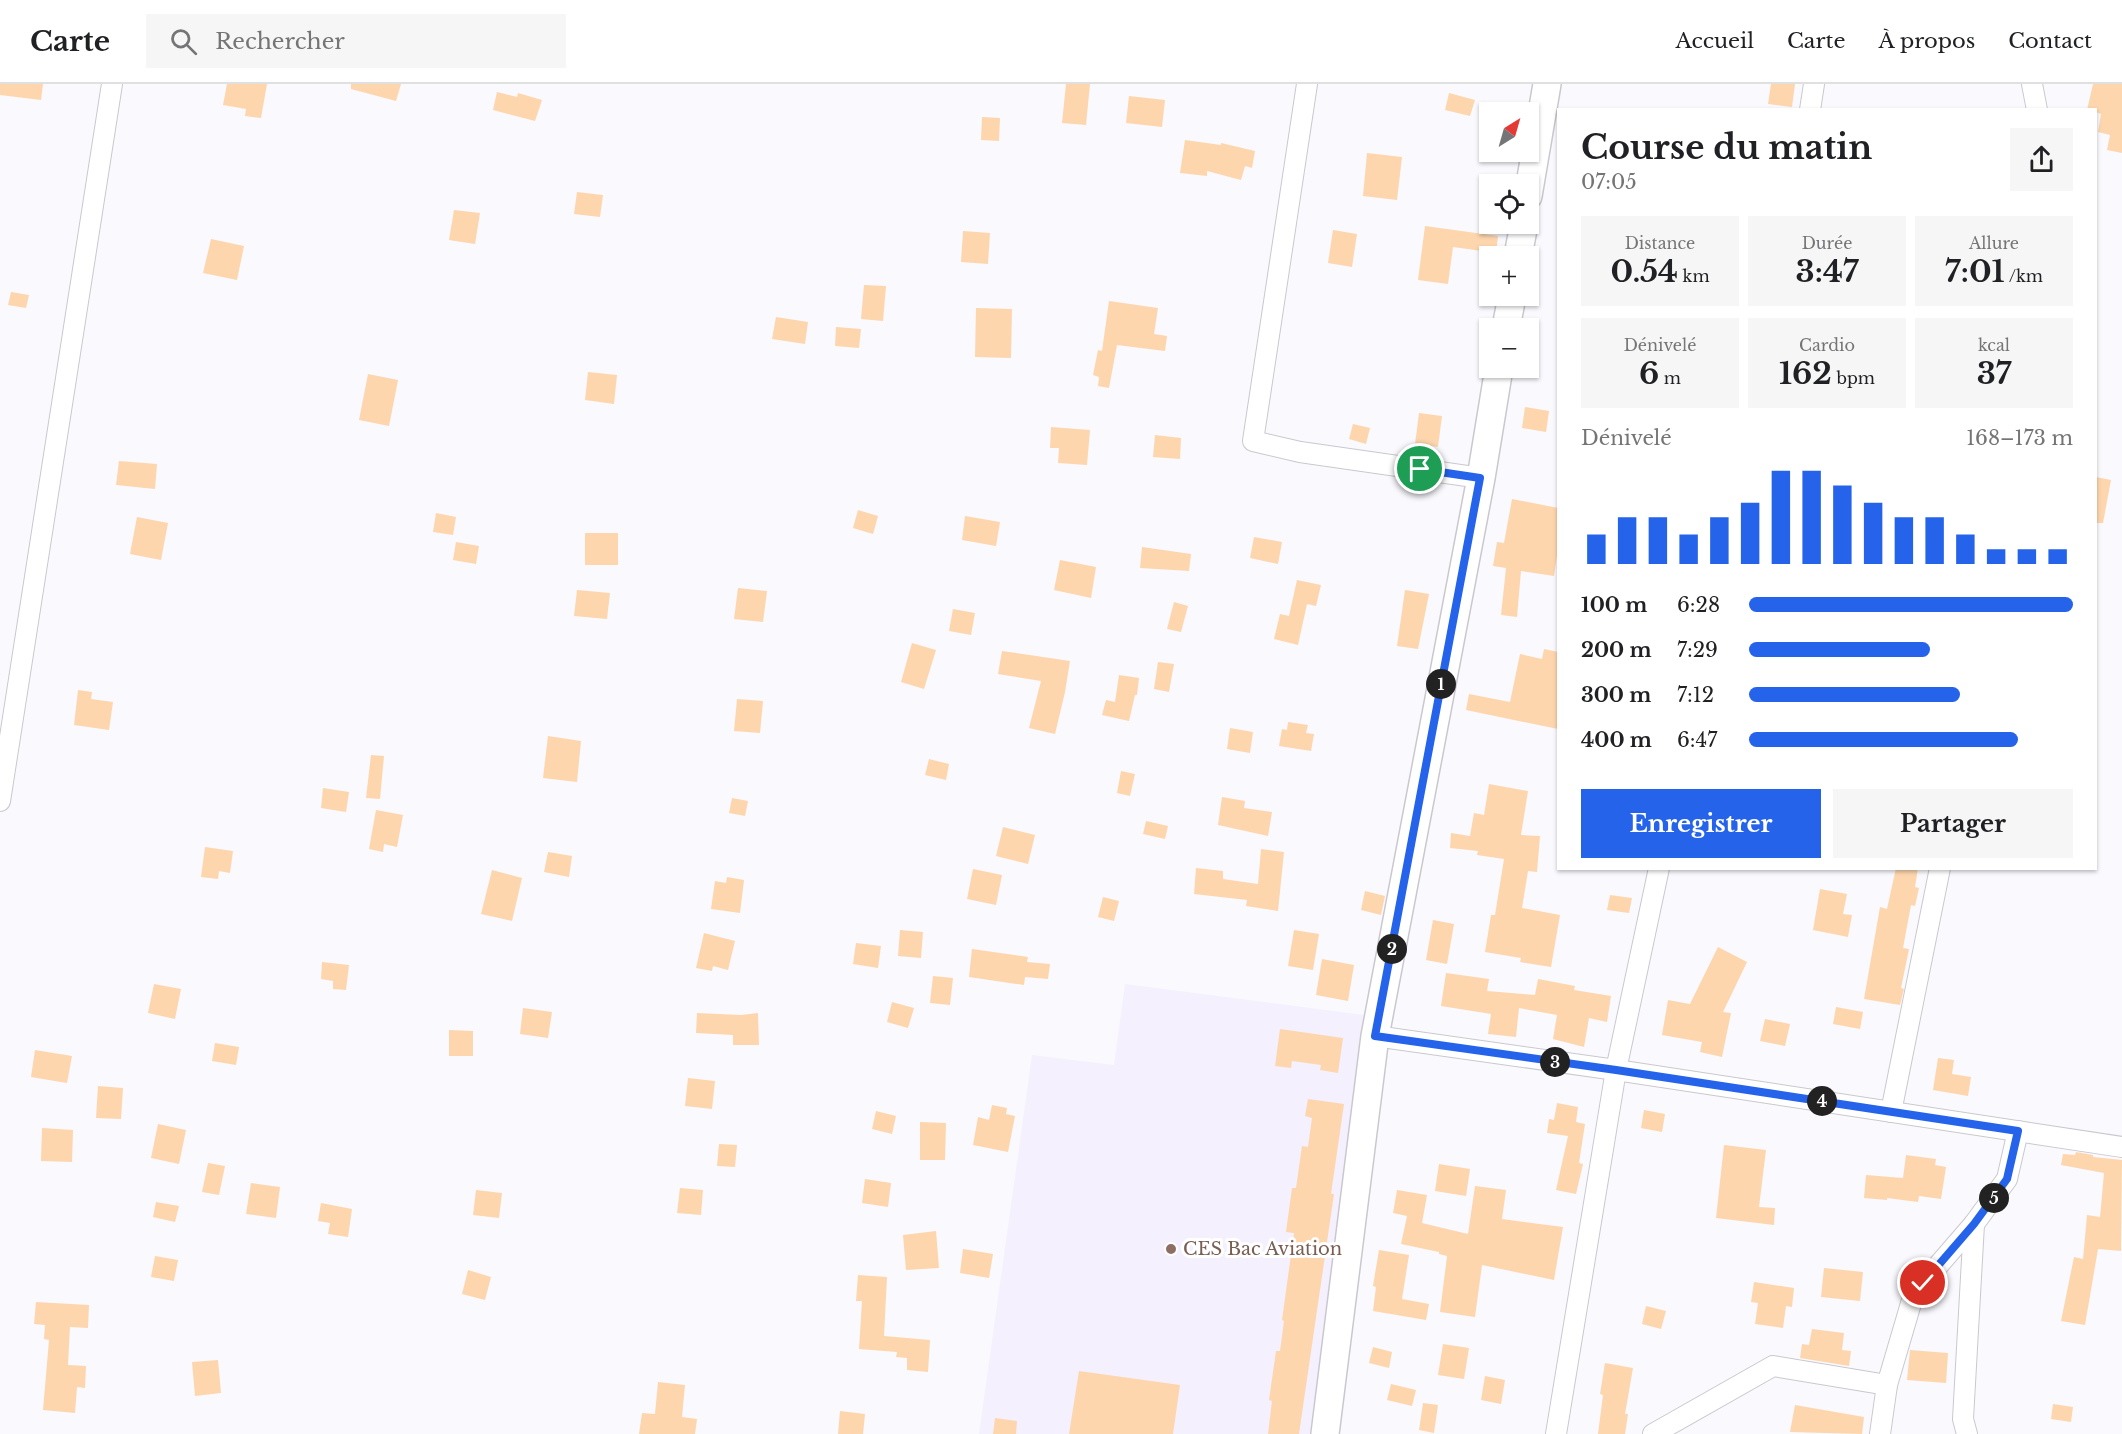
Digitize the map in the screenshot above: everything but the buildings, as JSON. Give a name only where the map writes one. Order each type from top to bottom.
[{"type":"street","points":[[0,801],[112,84]]},
{"type":"street","points":[[1307,84],[1253,441],[1300,452],[1480,478]]},
{"type":"street","points":[[1532,174],[1547,84]]},
{"type":"street","points":[[1810,108],[1814,84]]},
{"type":"street","points":[[2032,84],[2037,108]]},
{"type":"street","points":[[1325,1434],[1375,1036],[1497,378]]},
{"type":"street","points":[[1556,1434],[1616,1070],[1659,870]]},
{"type":"street","points":[[1891,1112],[1940,870]]},
{"type":"street","points":[[1375,1036],[2122,1147]]},
{"type":"street","points":[[1880,1434],[1887,1385],[1912,1300],[1923,1283],[1974,1224],[2007,1179],[2018,1131]]},
{"type":"street","points":[[1967,1434],[1963,1419],[1974,1224]]},
{"type":"street","points":[[1653,1434],[1773,1366],[1887,1385]]},
{"type":"shaded area","name":"CES Bac Aviation","points":[[1125,984],[1364,1015],[1315,1434],[979,1434],[1032,1055],[1114,1065]]},
{"type":"place","name":"CES Bac Aviation","points":[[1171,1249]]},
{"type":"route","points":[[1420,469],[1480,478],[1375,1036],[2018,1131],[2007,1179],[1974,1224],[1923,1283]]}]
